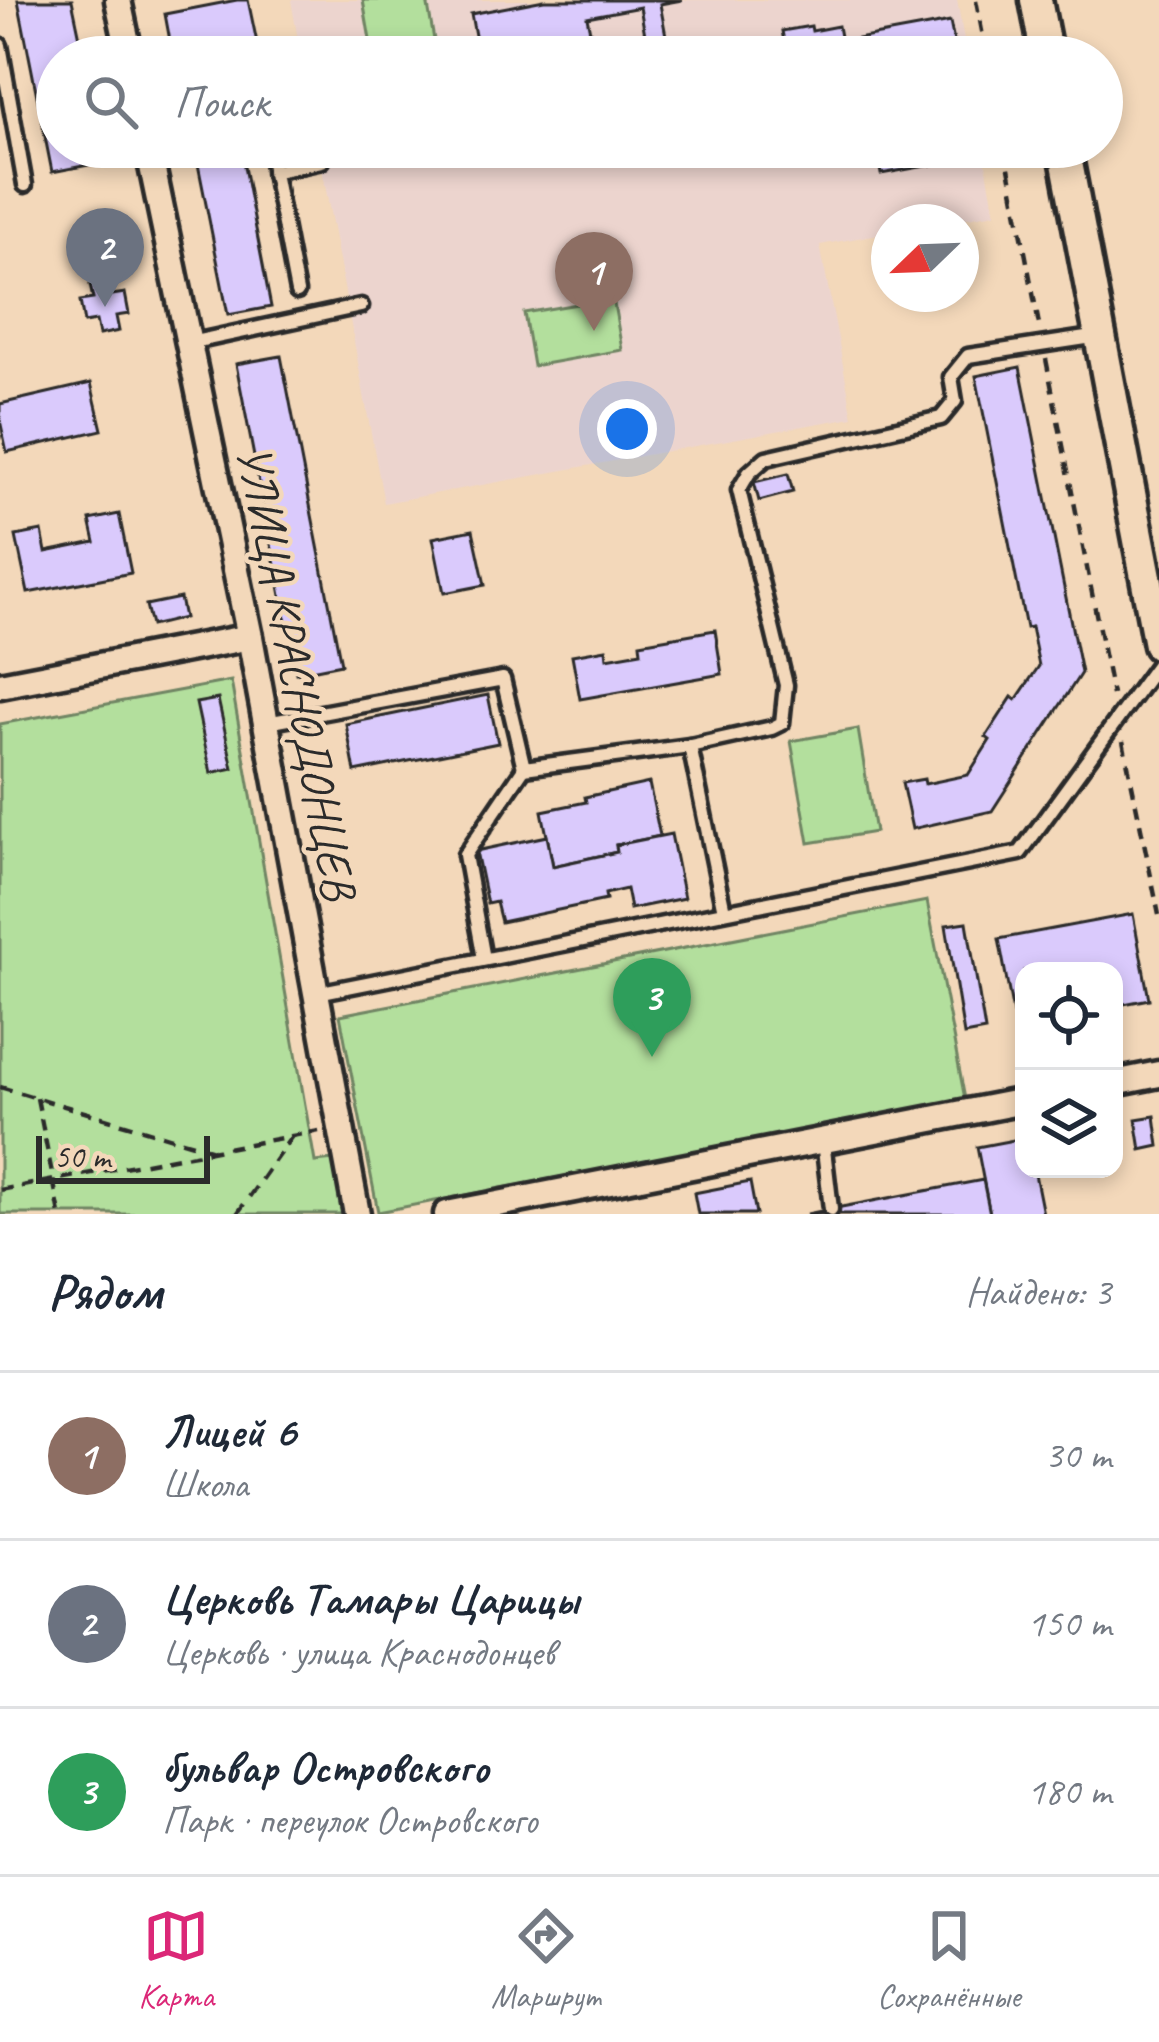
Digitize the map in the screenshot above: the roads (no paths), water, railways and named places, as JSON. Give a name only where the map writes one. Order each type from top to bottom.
[{"type":"street","points":[[118,0],[126,36]]},
{"type":"street","points":[[1036,0],[1043,36]]},
{"type":"street","name":"УЛИЦА КРАСНОДОНЦЕВ","points":[[152,168],[250,637],[357,1214]]},
{"type":"street","points":[[1068,168],[1154,594],[1159,645]]},
{"type":"street","points":[[0,686],[250,637]]},
{"type":"street","points":[[1123,1081],[1159,1074]]},
{"type":"street","points":[[446,1214],[1015,1103]]},
{"type":"lane","points":[[0,45],[25,185]]},
{"type":"lane","points":[[272,168],[297,292]]},
{"type":"lane","points":[[273,172],[291,168]]},
{"type":"lane","points":[[189,343],[361,306]]},
{"type":"lane","points":[[524,768],[690,746],[782,723],[786,685],[739,490],[749,473],[766,458],[940,418],[955,401],[952,377],[968,356],[1100,335]]},
{"type":"lane","points":[[315,993],[1020,853],[1159,662]]},
{"type":"lane","points":[[266,722],[503,679],[524,768],[465,855],[484,959]]},
{"type":"lane","points":[[690,746],[724,911]]},
{"type":"lane","points":[[823,1140],[831,1209]]},
{"type":"place","name":"Церковь Тамары Царицы","points":[[105,307]]},
{"type":"place","name":"Лицей 6","points":[[594,331]]},
{"type":"place","name":"бульвар Островского","points":[[652,1057]]}]
